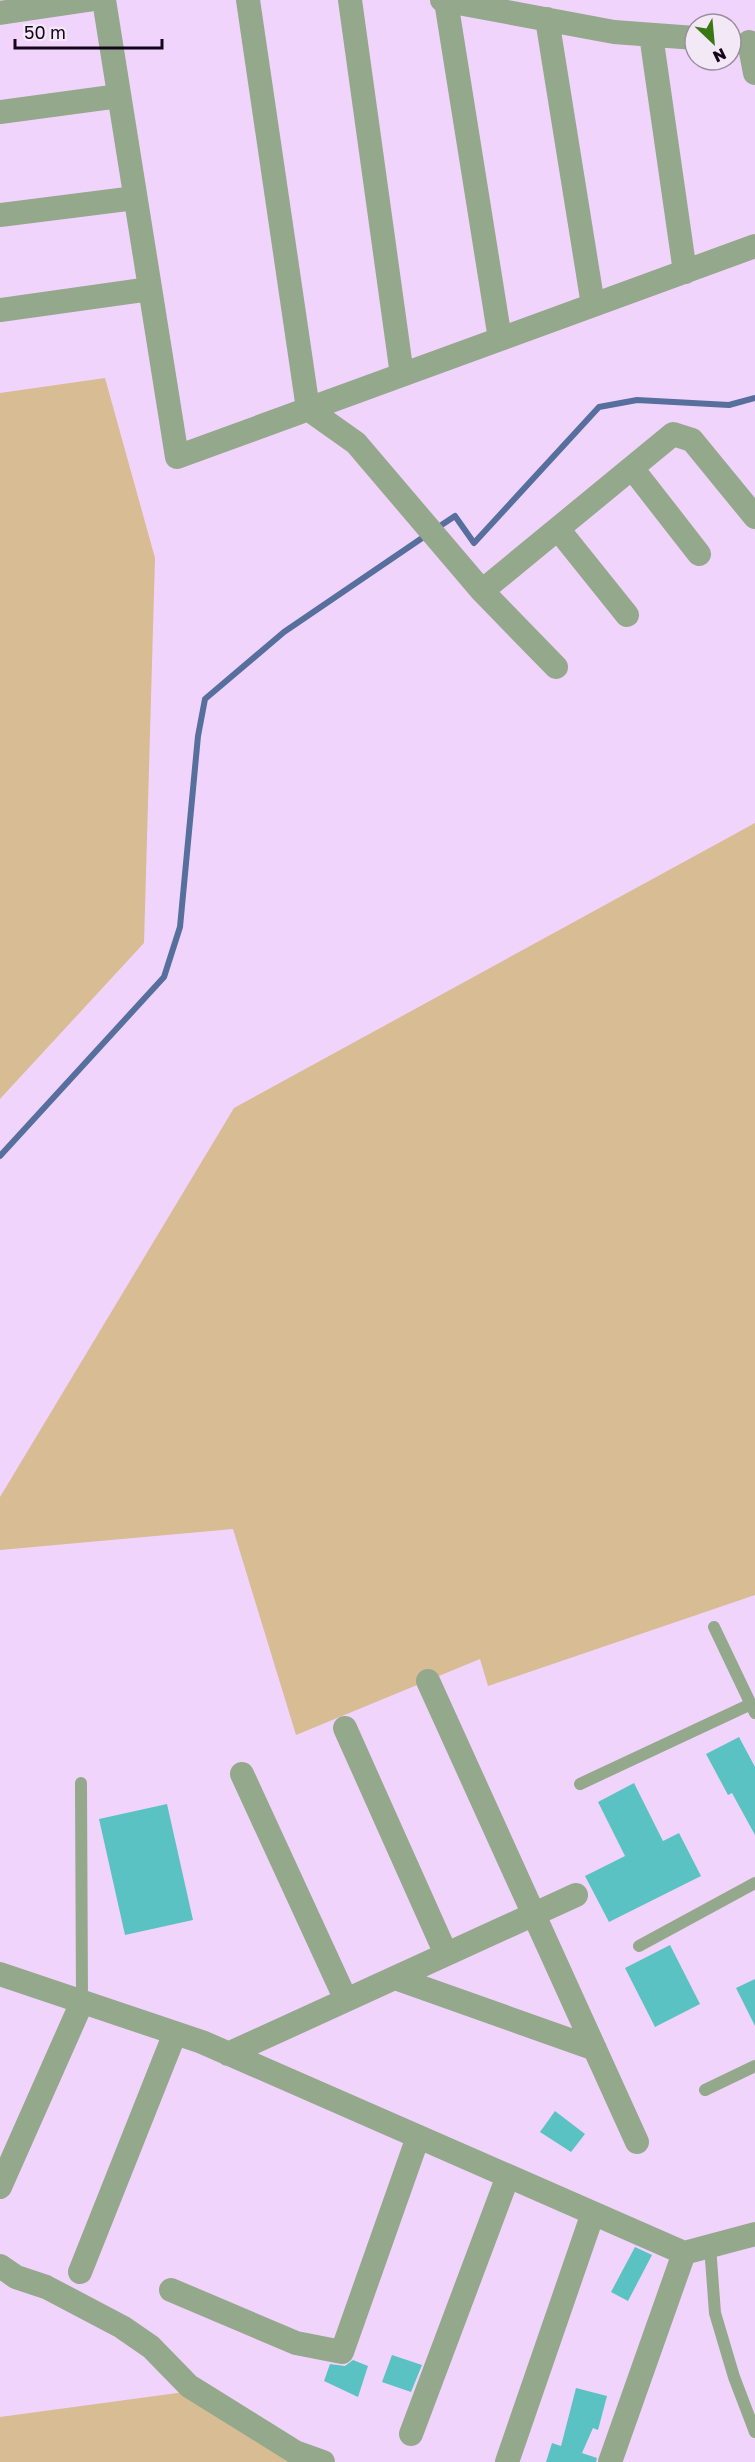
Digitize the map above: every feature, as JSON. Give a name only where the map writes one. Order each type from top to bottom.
[{"type":"street","points":[[0,14],[88,0]]},
{"type":"street","points":[[104,0],[177,457],[755,246]]},
{"type":"street","points":[[248,0],[308,409],[357,443],[482,591],[556,667]]},
{"type":"street","points":[[350,0],[402,375]]},
{"type":"street","points":[[500,339],[444,1],[614,32],[683,37]]},
{"type":"street","points":[[547,19],[593,305]]},
{"type":"street","points":[[651,34],[685,272]]},
{"type":"street","points":[[745,42],[755,73]]},
{"type":"street","points":[[0,112],[119,96]]},
{"type":"street","points":[[0,215],[135,198]]},
{"type":"street","points":[[0,310],[150,289]]},
{"type":"street","points":[[482,591],[673,434],[692,440],[755,517]]},
{"type":"street","points":[[632,468],[699,554]]},
{"type":"street","points":[[558,529],[627,615]]},
{"type":"street","points":[[428,1681],[637,2142]]},
{"type":"street","points":[[345,1728],[446,1954]]},
{"type":"street","points":[[242,1774],[345,2000]]},
{"type":"street","points":[[228,2054],[576,1895]]},
{"type":"street","points":[[1,1976],[175,2033],[228,2054],[684,2253],[755,2234]]},
{"type":"street","points":[[395,1978],[595,2049]]},
{"type":"street","points":[[0,2187],[82,2002]]},
{"type":"street","points":[[80,2272],[175,2033]]},
{"type":"street","points":[[171,2290],[296,2343],[342,2352],[418,2137]]},
{"type":"street","points":[[411,2434],[508,2176]]},
{"type":"street","points":[[507,2462],[593,2213]]},
{"type":"street","points":[[610,2462],[684,2253]]},
{"type":"street","points":[[0,2266],[16,2277],[46,2287],[122,2327],[151,2347],[189,2386],[295,2452],[323,2462]]},
{"type":"lane","points":[[580,1784],[753,1708],[714,1627]]},
{"type":"lane","points":[[81,1783],[82,2002]]},
{"type":"lane","points":[[639,1946],[755,1883]]},
{"type":"lane","points":[[705,2090],[755,2066]]},
{"type":"lane","points":[[710,2246],[715,2313],[734,2377],[755,2432]]},
{"type":"shaded area","points":[[105,378],[155,558],[144,943],[0,1099],[0,393]]},
{"type":"shaded area","points":[[755,823],[755,1595],[488,1686],[480,1659],[296,1735],[233,1529],[0,1550],[0,1497],[234,1108]]},
{"type":"shaded area","points":[[192,2391],[327,2462],[0,2462],[0,2417]]},
{"type":"building","points":[[739,1737],[755,1767],[755,1835],[732,1793],[728,1795],[706,1754]]},
{"type":"building","points":[[634,1783],[663,1841],[679,1833],[701,1876],[609,1922],[585,1876],[625,1856],[598,1802]]},
{"type":"building","points":[[167,1804],[193,1920],[125,1935],[99,1819]]},
{"type":"building","points":[[670,1945],[700,2004],[655,2027],[625,1968]]},
{"type":"building","points":[[755,1979],[755,2026],[736,1988]]},
{"type":"building","points":[[555,2111],[585,2134],[571,2152],[540,2132]]},
{"type":"building","points":[[635,2247],[652,2255],[628,2301],[611,2292]]},
{"type":"building","points":[[392,2355],[422,2365],[411,2392],[382,2382]]},
{"type":"building","points":[[353,2360],[368,2366],[358,2397],[324,2381],[330,2364],[345,2366]]},
{"type":"building","points":[[576,2388],[607,2396],[598,2430],[593,2428],[582,2453],[597,2458],[596,2462],[546,2462],[552,2443],[561,2446]]},
{"type":"waterway","points":[[437,528],[455,516],[474,543],[599,407],[637,400],[729,405],[755,398]]},
{"type":"waterway","points":[[0,1156],[164,977],[180,927],[198,736],[205,699],[284,632],[428,534]]}]
